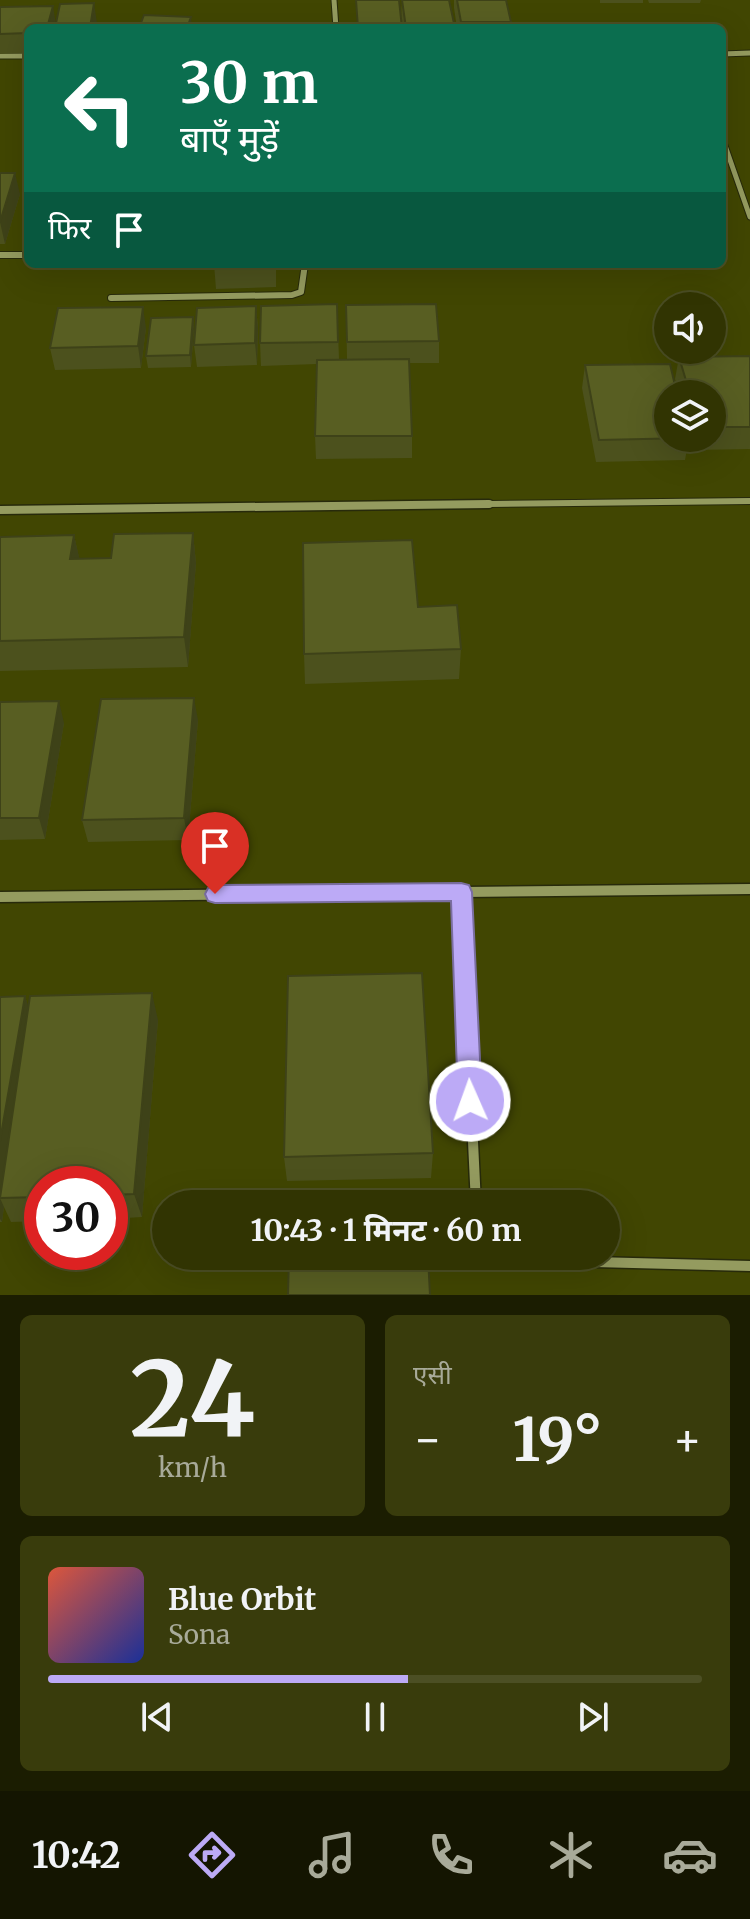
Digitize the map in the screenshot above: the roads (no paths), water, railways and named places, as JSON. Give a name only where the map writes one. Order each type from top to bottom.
[{"type":"street","points":[[334,0],[336,24]]},
{"type":"street","points":[[726,54],[750,53]]},
{"type":"street","points":[[0,56],[24,56]]},
{"type":"street","points":[[726,148],[750,217]]},
{"type":"street","points":[[0,255],[24,255]]},
{"type":"street","points":[[111,298],[292,295],[301,292],[305,268]]},
{"type":"street","points":[[0,510],[750,501]]},
{"type":"street","points":[[0,897],[750,889]]},
{"type":"street","points":[[461,892],[475,1190]]},
{"type":"street","points":[[620,1263],[750,1266]]}]
